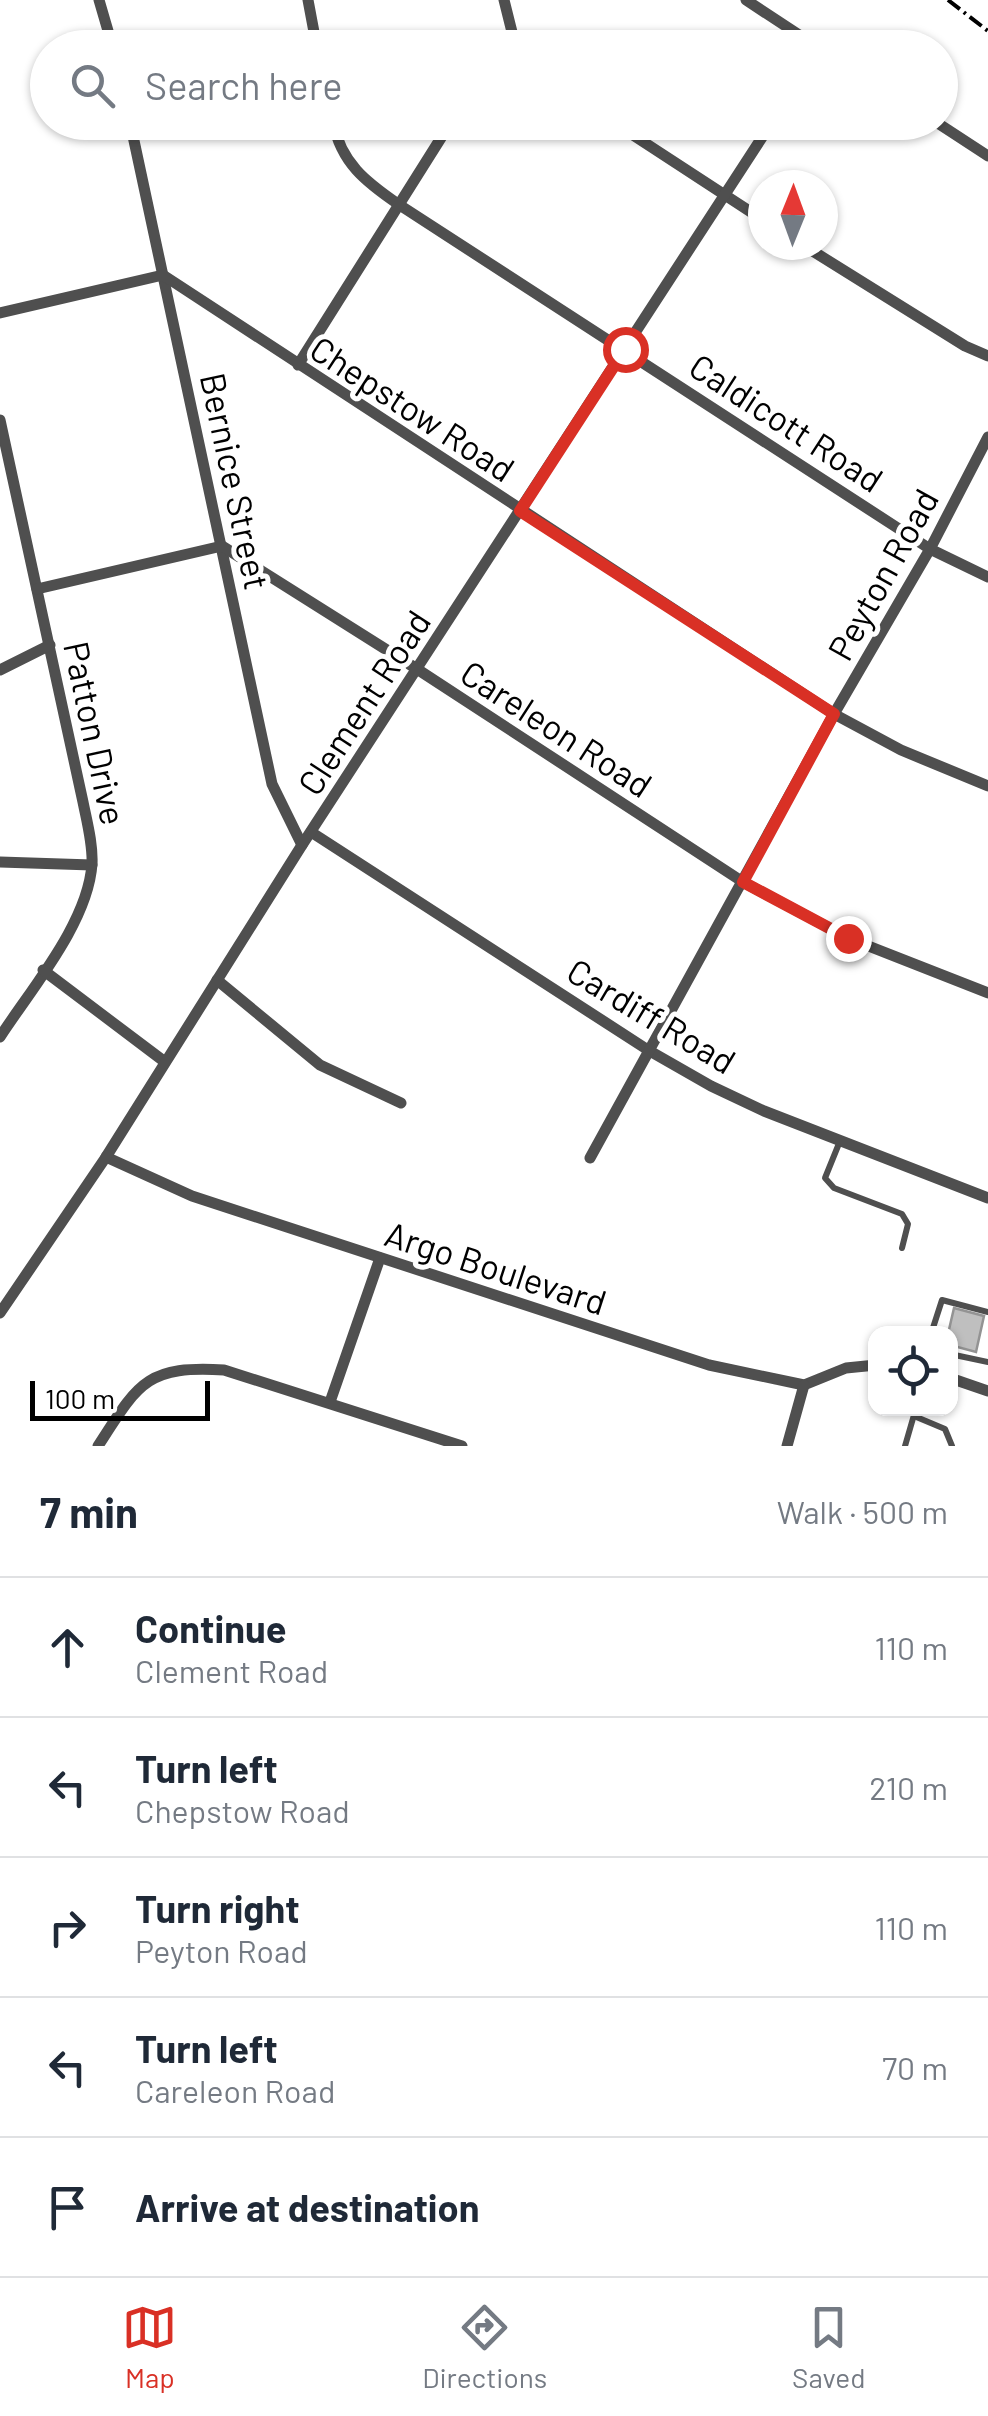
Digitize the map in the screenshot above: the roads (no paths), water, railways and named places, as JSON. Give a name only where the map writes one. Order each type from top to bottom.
[{"type":"street","points":[[99,0],[108,30]]},
{"type":"street","points":[[308,0],[314,30]]},
{"type":"street","points":[[504,0],[509,30]]},
{"type":"street","points":[[746,0],[792,30]]},
{"type":"street","points":[[958,136],[988,156]]},
{"type":"street","name":"Bernice Street","points":[[134,140],[272,784],[302,846]]},
{"type":"street","name":"Caldicott Road","points":[[339,140],[346,159],[361,178],[398,204],[930,549],[988,577]]},
{"type":"street","points":[[298,365],[440,140]]},
{"type":"street","points":[[640,140],[748,211]]},
{"type":"street","name":"Clement Road","points":[[0,1313],[106,1157],[311,832],[761,140]]},
{"type":"street","points":[[827,260],[965,346],[988,356]]},
{"type":"street","points":[[0,313],[163,275]]},
{"type":"street","name":"Chepstow Road","points":[[163,275],[834,714],[901,750],[988,786]]},
{"type":"street","name":"Patton Drive","points":[[0,420],[50,644],[90,838],[92,865],[85,897],[67,934],[0,1036]]},
{"type":"street","name":"Peyton Road","points":[[590,1158],[834,714],[930,549],[988,437]]},
{"type":"street","points":[[37,589],[222,546]]},
{"type":"street","name":"Careleon Road","points":[[222,546],[743,882],[848,938],[988,994]]},
{"type":"street","points":[[0,670],[50,644]]},
{"type":"street","name":"Cardiff Road","points":[[311,832],[648,1050],[729,1094],[988,1198]]},
{"type":"street","points":[[0,862],[92,865]]},
{"type":"street","points":[[44,970],[165,1062]]},
{"type":"street","points":[[217,980],[320,1065],[401,1103]]},
{"type":"street","name":"Argo Boulevard","points":[[106,1157],[192,1196],[380,1258],[709,1365],[804,1386]]},
{"type":"street","points":[[330,1402],[380,1258]]},
{"type":"street","points":[[787,1446],[804,1386],[836,1371],[868,1366]]},
{"type":"street","points":[[98,1446],[127,1401],[156,1374],[187,1368],[224,1370],[462,1446]]},
{"type":"street","points":[[958,1381],[988,1390]]},
{"type":"lane","points":[[840,1140],[825,1178],[834,1188],[902,1214],[908,1224],[902,1248]]},
{"type":"lane","points":[[934,1326],[942,1300],[988,1312]]},
{"type":"lane","points":[[958,1356],[988,1362]]},
{"type":"lane","points":[[905,1446],[913,1416]]},
{"type":"lane","points":[[921,1416],[946,1430],[952,1446]]},
{"type":"railway","points":[[948,0],[988,31]]}]
